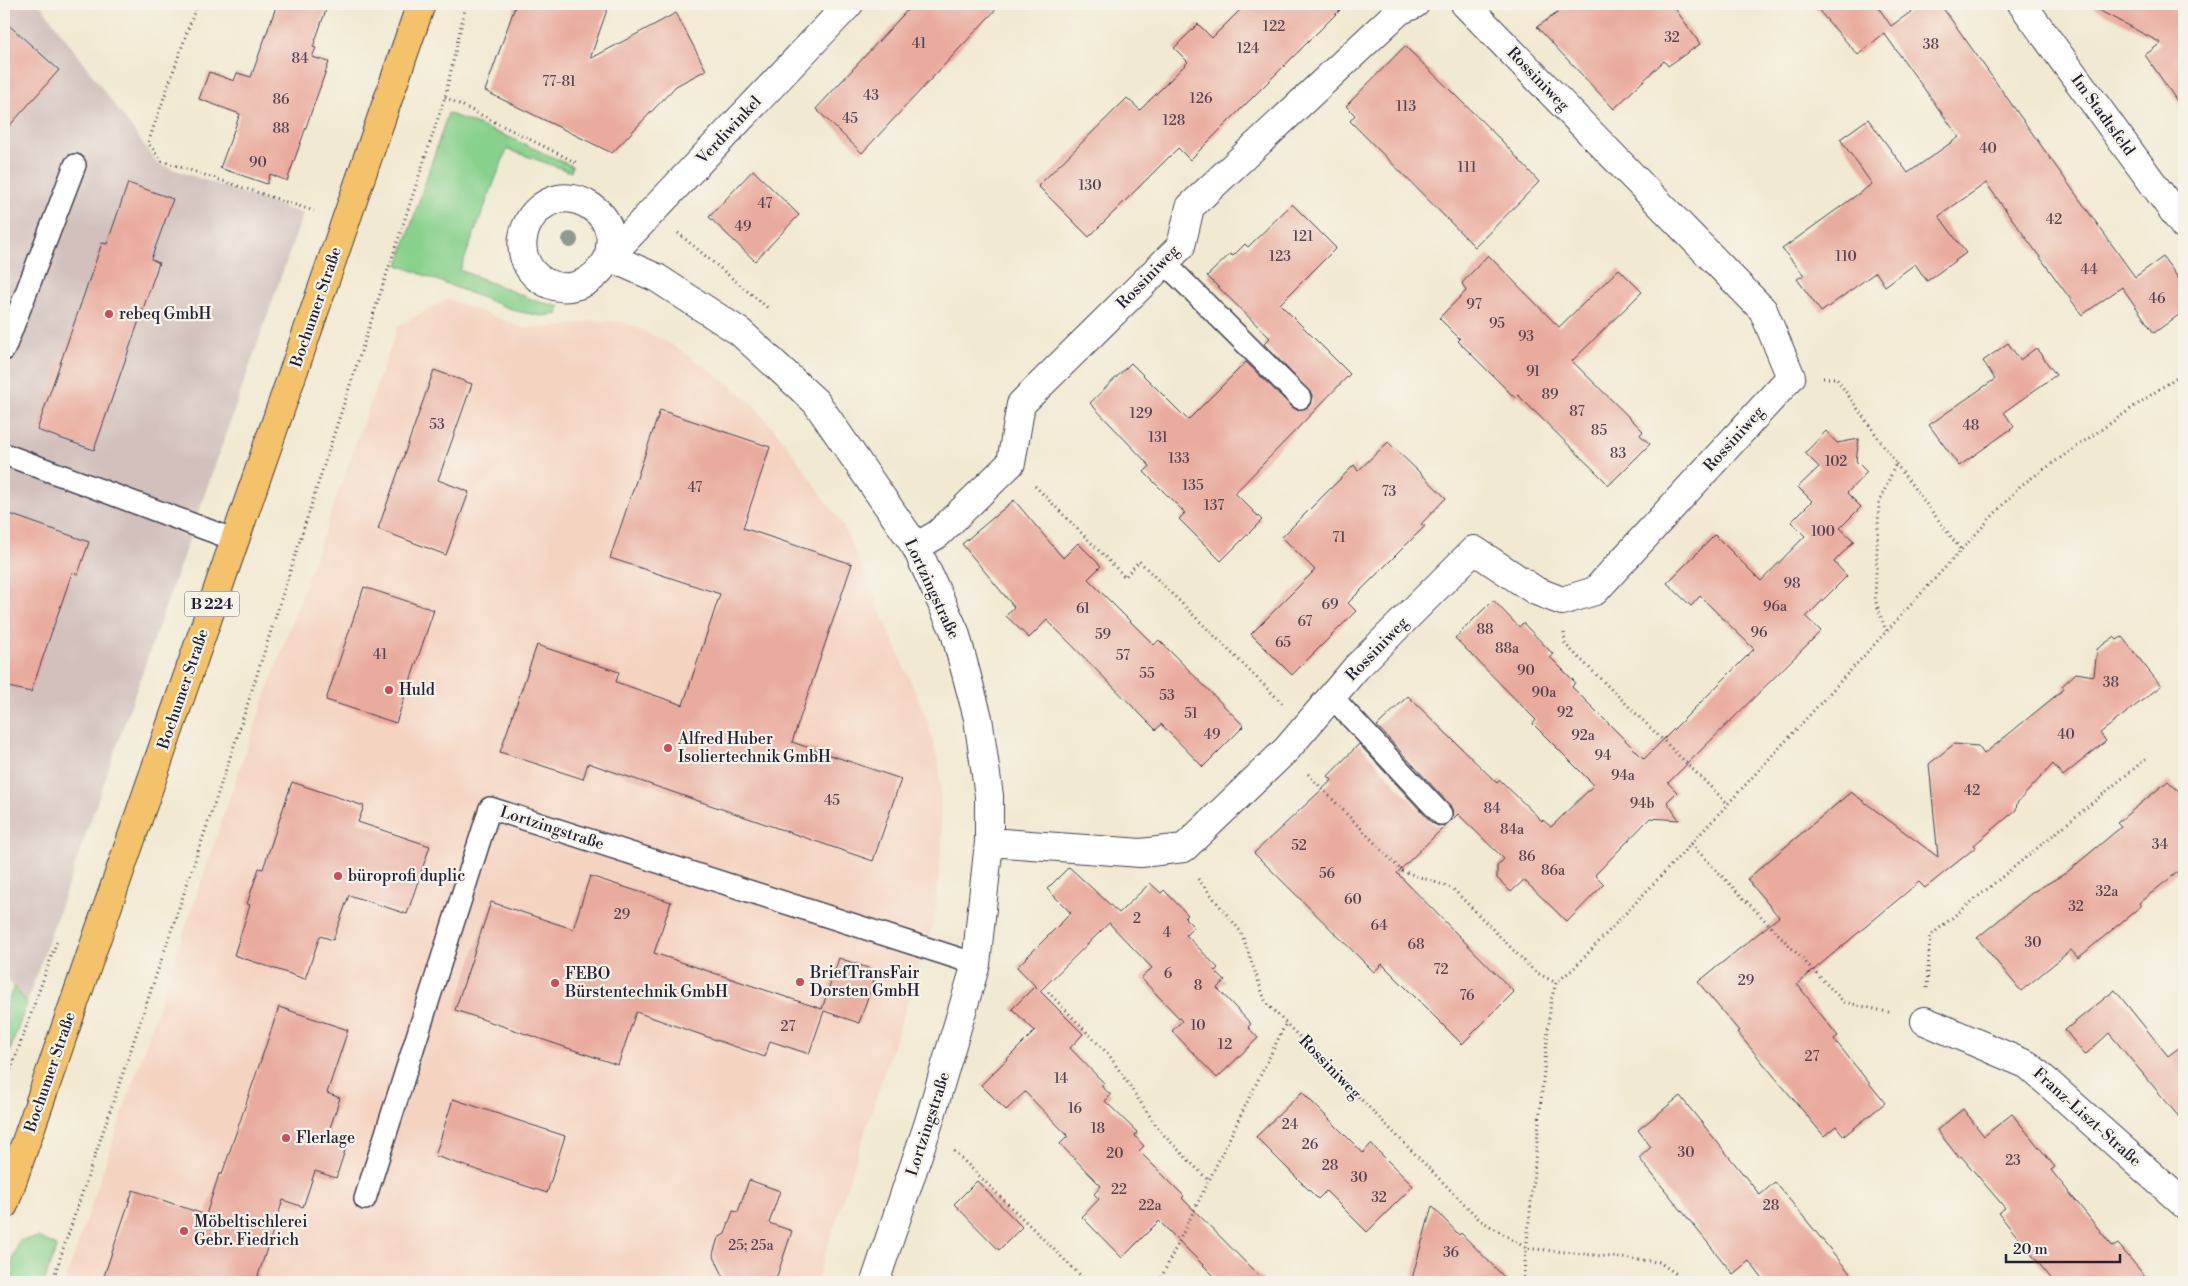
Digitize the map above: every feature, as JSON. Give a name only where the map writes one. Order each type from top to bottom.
[{"type":"main road","name":"Bochumer Straße","points":[[4,1205],[421,4]]},
{"type":"street","name":"Verdiwinkel","points":[[609,257],[849,4]]},
{"type":"street","name":"Rossiniweg","points":[[1012,463],[1021,404],[1181,246],[1190,207],[1399,11],[1416,4]]},
{"type":"street","name":"Rossiniweg","points":[[1184,848],[1287,749],[1356,668],[1474,550],[1536,592],[1562,601],[1595,591],[1791,377],[1763,310],[1465,4]]},
{"type":"street","name":"Im Stadtsfeld","points":[[2022,4],[2184,226]]},
{"type":"street","name":"Lortzingstraße","points":[[609,257],[657,278],[740,332],[816,402],[916,547],[955,632],[978,718],[989,796],[989,842],[976,964],[928,1125],[875,1282]]},
{"type":"street","points":[[916,547],[938,534],[1012,463]]},
{"type":"street","points":[[989,842],[1141,853],[1184,848]]},
{"type":"street","name":"Franz-Liszt-Straße","points":[[1925,1021],[2028,1065],[2184,1204]]},
{"type":"lane","points":[[4,350],[8,326],[75,165]]},
{"type":"lane","points":[[1164,262],[1300,398]]},
{"type":"lane","points":[[4,454],[235,540]]},
{"type":"lane","points":[[1332,697],[1441,814]]},
{"type":"lane","name":"Lortzingstraße","points":[[365,1200],[490,808],[976,964]]},
{"type":"path","points":[[196,4],[148,143],[162,161],[346,221]]},
{"type":"path","points":[[52,1282],[237,737],[333,437],[446,97],[466,4]]},
{"type":"path","points":[[1523,1282],[1551,1000],[1556,983],[1573,969],[1691,844],[2020,486],[2184,372]]},
{"type":"path","points":[[1791,377],[1836,378],[1961,550]]},
{"type":"path","points":[[1012,463],[1124,577],[1140,561],[1307,726]]},
{"type":"path","points":[[1886,631],[1875,599],[1879,503],[1896,463]]},
{"type":"path","points":[[1562,601],[1565,644],[1728,804]]},
{"type":"path","points":[[1287,749],[1317,785],[1402,871],[1452,888],[1534,971],[1556,983]]},
{"type":"path","points":[[1691,844],[1844,1002],[1925,1021],[1930,936],[2147,758]]},
{"type":"path","name":"Rossiniweg","points":[[1184,848],[1197,877],[1241,932],[1266,1003],[1480,1220],[1526,1248]]},
{"type":"path","points":[[1048,992],[1109,1055],[1159,1130],[1210,1181]]},
{"type":"path","points":[[1159,1282],[1286,1023]]},
{"type":"path","points":[[928,1125],[1087,1282]]},
{"type":"path","points":[[1526,1248],[1659,1262],[1688,1282]]},
{"type":"shaded area","points":[[4,4],[40,4],[158,164],[303,214],[27,1002],[4,975]]},
{"type":"shaded area","points":[[448,299],[523,328],[561,327],[589,321],[623,322],[668,342],[714,373],[752,403],[787,445],[843,525],[927,719],[939,765],[942,842],[935,918],[816,1282],[65,1282],[240,767],[398,326]]},
{"type":"green space","points":[[448,113],[511,138],[572,166],[571,172],[507,149],[460,270],[536,301],[560,307],[558,314],[541,316],[516,311],[398,265]]},
{"type":"green space","points":[[14,986],[27,1003],[4,1067],[4,1012]]},
{"type":"green space","points":[[38,1237],[57,1246],[44,1282],[6,1282],[19,1241]]},
{"type":"building","points":[[277,4],[328,4],[313,47],[316,48],[312,57],[329,62],[287,181],[270,174],[267,184],[220,168],[240,114],[199,99],[209,72],[234,81],[237,73],[251,77]]},
{"type":"building","points":[[516,4],[609,4],[590,59],[676,13],[706,70],[676,86],[612,153],[485,91]]},
{"type":"building","points":[[913,4],[1001,4],[862,153],[816,109]]},
{"type":"building","points":[[1246,4],[1346,4],[1190,160],[1178,148],[1089,237],[1038,186],[1127,98],[1140,110],[1188,62],[1174,48],[1198,24],[1212,38]]},
{"type":"building","points":[[1570,4],[1672,4],[1700,44],[1668,66],[1664,61],[1614,109],[1537,27]]},
{"type":"building","points":[[1813,4],[1876,4],[1891,26],[1922,4],[1940,4],[2135,277],[2163,257],[2184,286],[2184,311],[2154,333],[2122,287],[2082,315],[1986,183],[1939,216],[1966,253],[1927,281],[1915,264],[1885,286],[1876,272],[1821,312],[1797,279],[1804,275],[1782,249],[1872,184],[1840,139],[1868,119],[1908,173],[1959,137],[1884,33],[1858,55]]},
{"type":"building","points":[[2087,4],[2184,4],[2184,111],[2145,55],[2161,43]]},
{"type":"building","points":[[4,21],[59,70],[4,132]]},
{"type":"building","points":[[1405,46],[1502,141],[1539,182],[1475,247],[1350,121],[1355,115],[1346,106]]},
{"type":"building","points":[[753,170],[799,215],[755,261],[709,217]]},
{"type":"building","name":"rebeq GmbH","points":[[128,183],[173,199],[151,259],[159,263],[94,450],[37,430],[102,243],[107,244]]},
{"type":"building","points":[[1292,204],[1336,248],[1280,304],[1350,374],[1235,493],[1262,520],[1221,561],[1179,519],[1185,513],[1144,472],[1150,466],[1090,403],[1131,363],[1188,420],[1246,362],[1292,407],[1297,410],[1308,407],[1312,402],[1312,394],[1264,344],[1270,338],[1207,276],[1230,254],[1233,256],[1245,244],[1248,247]]},
{"type":"building","points":[[1488,255],[1559,327],[1619,269],[1642,292],[1572,361],[1643,431],[1640,435],[1650,444],[1609,485],[1518,395],[1515,398],[1458,341],[1460,339],[1439,318],[1466,291],[1462,283]]},
{"type":"building","points":[[2008,343],[2020,360],[2036,348],[2056,375],[2004,412],[2014,427],[1959,466],[1929,425],[1995,379],[1983,361]]},
{"type":"building","points":[[434,370],[472,384],[438,480],[469,492],[446,555],[378,529]]},
{"type":"building","points":[[660,410],[770,447],[743,528],[852,564],[792,742],[901,779],[873,861],[588,763],[583,779],[500,752],[537,645],[619,672],[616,682],[683,705],[720,594],[610,558]]},
{"type":"building","points":[[1826,431],[1837,443],[1859,439],[1856,461],[1867,472],[1847,493],[1861,507],[1840,528],[1854,541],[1834,562],[1847,576],[1806,617],[1821,631],[1668,783],[1677,792],[1667,802],[1679,820],[1650,818],[1595,875],[1604,884],[1567,922],[1524,880],[1511,892],[1497,878],[1497,866],[1504,859],[1458,814],[1451,821],[1453,812],[1450,805],[1377,726],[1408,696],[1497,783],[1500,780],[1542,821],[1551,827],[1594,785],[1533,724],[1536,720],[1455,638],[1493,600],[1519,627],[1523,623],[1553,654],[1550,657],[1575,682],[1572,687],[1644,759],[1754,649],[1700,596],[1691,606],[1667,583],[1715,535],[1761,581],[1805,536],[1791,522],[1812,501],[1798,487],[1819,467],[1805,453]]},
{"type":"building","points":[[1388,442],[1446,498],[1421,524],[1425,526],[1348,603],[1356,611],[1292,675],[1251,634],[1315,570],[1282,537],[1354,465],[1358,471]]},
{"type":"building","points":[[1014,500],[1063,558],[1078,543],[1101,566],[1088,579],[1154,645],[1159,640],[1244,726],[1203,767],[1161,724],[1156,730],[1047,620],[1029,638],[1006,616],[1014,607],[962,544]]},
{"type":"building","points":[[4,512],[89,542],[78,574],[72,573],[31,692],[4,686]]},
{"type":"building","points":[[364,587],[434,610],[396,723],[326,700]]},
{"type":"building","points":[[2114,637],[2117,640],[2122,637],[2161,686],[2100,733],[2106,741],[2063,776],[2053,764],[2017,803],[2016,810],[1974,845],[1976,847],[1925,888],[1919,882],[1797,984],[1838,1036],[1834,1039],[1885,1103],[1844,1136],[1836,1126],[1824,1136],[1698,982],[1779,917],[1747,879],[1851,792],[1938,857],[1929,764],[1954,744],[1978,746],[1984,754],[2064,689],[2062,686],[2076,673],[2094,676],[2097,649]]},
{"type":"building","points":[[1359,744],[1432,823],[1438,826],[1447,824],[1397,873],[1514,992],[1462,1044],[1382,964],[1374,972],[1254,853],[1332,780],[1328,776]]},
{"type":"building","points":[[2168,781],[2184,796],[2184,867],[2139,903],[2141,906],[2078,958],[2071,950],[2021,991],[1977,938],[2033,892],[2066,873],[2121,827],[2117,823]]},
{"type":"building","name":"büroprofi duplic","points":[[292,782],[364,806],[358,822],[430,846],[407,914],[349,895],[333,940],[320,936],[305,979],[234,955],[250,905],[247,904],[259,868],[263,869]]},
{"type":"building","points":[[1069,867],[1119,913],[1150,883],[1161,893],[1164,890],[1188,915],[1185,918],[1194,927],[1186,935],[1218,968],[1215,971],[1225,981],[1217,988],[1251,1024],[1248,1027],[1258,1038],[1217,1078],[1172,1031],[1182,1021],[1141,978],[1152,968],[1109,923],[1040,991],[1017,967],[1071,913],[1047,889]]},
{"type":"building","points":[[590,876],[671,902],[654,953],[822,1009],[839,958],[877,971],[859,1023],[824,1011],[809,1054],[770,1041],[765,1057],[636,1012],[618,1065],[455,1010],[491,902],[573,929]]},
{"type":"building","points":[[1035,986],[1083,1034],[1070,1048],[1104,1083],[1101,1086],[1111,1095],[1105,1101],[1137,1132],[1135,1136],[1144,1146],[1139,1151],[1184,1196],[1182,1198],[1265,1282],[1220,1282],[1159,1221],[1122,1258],[1082,1217],[1099,1199],[1094,1194],[1101,1186],[1060,1144],[1068,1136],[1025,1092],[1006,1110],[981,1085],[1035,1031],[1012,1009]]},
{"type":"building","points":[[2115,990],[2168,1056],[2184,1044],[2184,1123],[2109,1033],[2085,1055],[2065,1030]]},
{"type":"building","points":[[279,1007],[348,1030],[327,1093],[340,1098],[328,1134],[348,1141],[336,1178],[315,1171],[303,1207],[283,1200],[256,1282],[102,1282],[133,1190],[206,1215],[219,1174],[222,1174]]},
{"type":"building","points":[[1302,1092],[1363,1153],[1371,1144],[1413,1186],[1367,1232],[1326,1191],[1318,1199],[1256,1137]]},
{"type":"building","points":[[1680,1096],[1760,1195],[1775,1182],[1857,1282],[1765,1282],[1749,1261],[1733,1274],[1639,1158],[1651,1147],[1638,1130]]},
{"type":"building","points":[[453,1099],[565,1136],[547,1193],[435,1156]]},
{"type":"building","points":[[1963,1109],[1984,1136],[2012,1114],[2055,1167],[2051,1170],[2113,1247],[2118,1244],[2150,1282],[2054,1282],[1998,1213],[2005,1208],[1961,1156],[1959,1158],[1937,1130]]},
{"type":"building","points":[[749,1180],[780,1191],[769,1223],[792,1231],[775,1282],[726,1282],[713,1254],[718,1238],[725,1234],[733,1211],[738,1212]]},
{"type":"building","points":[[977,1181],[1022,1227],[999,1250],[954,1204]]},
{"type":"building","points":[[1432,1206],[1459,1235],[1461,1233],[1509,1282],[1411,1282]]},
{"type":"place","name":"rebeq GmbH","points":[[109,314]]},
{"type":"place","name":"Huld","points":[[389,690]]},
{"type":"place","name":"Alfred Huber Isoliertechnik GmbH","points":[[668,748]]},
{"type":"place","name":"büroprofi duplic","points":[[338,876]]},
{"type":"place","name":"BriefTransFair Dorsten GmbH","points":[[800,982]]},
{"type":"place","name":"FEBO Bürstentechnik GmbH","points":[[555,983]]},
{"type":"place","name":"Flerlage","points":[[286,1138]]},
{"type":"place","name":"Möbeltischlerei Gebr. Fiedrich","points":[[184,1231]]}]
